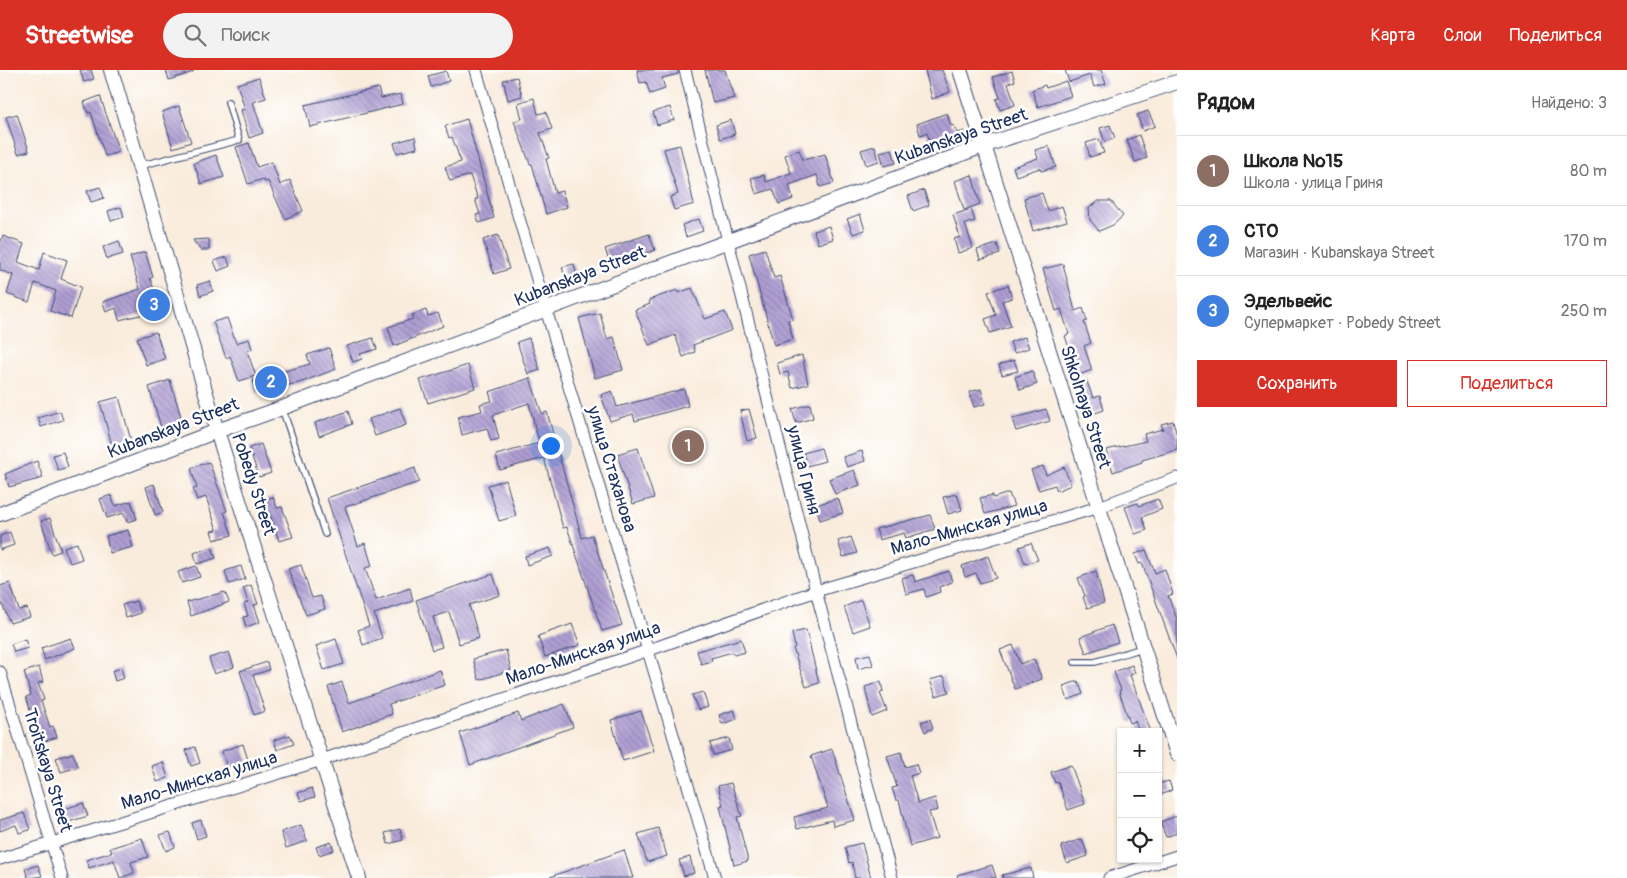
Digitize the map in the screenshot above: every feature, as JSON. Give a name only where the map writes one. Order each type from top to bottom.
[{"type":"street","name":"Pobedy Street","points":[[111,70],[217,431],[359,878]]},
{"type":"street","name":"улица Стаханова","points":[[476,70],[545,310],[649,650],[715,878]]},
{"type":"street","name":"улица Гриня","points":[[685,70],[816,591],[892,878]]},
{"type":"street","name":"Shkolnaya Street","points":[[960,70],[1177,754]]},
{"type":"street","name":"Kubanskaya Street","points":[[0,514],[217,431],[983,146],[1177,82]]},
{"type":"street","name":"Мало-Минская улица","points":[[0,859],[322,760],[649,650],[816,591],[1098,507],[1177,478]]},
{"type":"street","name":"Troitskaya Street","points":[[0,672],[62,878]]},
{"type":"street","points":[[1109,878],[1177,856]]},
{"type":"lane","points":[[139,166],[239,140],[228,102]]},
{"type":"lane","points":[[282,408],[324,534]]},
{"type":"lane","points":[[1075,662],[1094,662],[1143,648]]},
{"type":"building","points":[[80,70],[91,70],[94,79],[84,82]]},
{"type":"building","points":[[166,70],[193,70],[193,72],[169,80]]},
{"type":"building","points":[[637,70],[678,70],[678,74],[662,78],[665,89],[650,94],[646,82],[640,83]]},
{"type":"building","points":[[705,70],[725,70],[734,98],[713,103]]},
{"type":"building","points":[[925,70],[942,70],[950,92],[932,99]]},
{"type":"building","points":[[1065,70],[1101,70],[1106,84],[1094,87],[1090,75],[1069,82]]},
{"type":"building","points":[[446,71],[449,81],[431,87],[428,76]]},
{"type":"building","points":[[1012,71],[1015,81],[1008,83],[1015,105],[1000,110],[996,99],[1000,98],[993,77]]},
{"type":"building","points":[[259,77],[266,98],[253,102],[263,133],[249,138],[241,110],[245,109],[237,84]]},
{"type":"building","points":[[517,77],[522,96],[508,100],[503,80]]},
{"type":"building","points":[[1066,81],[1071,96],[1038,107],[1032,90],[1045,85],[1046,88]]},
{"type":"building","points":[[378,88],[381,98],[401,94],[403,104],[310,127],[305,105]]},
{"type":"building","points":[[100,96],[119,152],[105,156],[91,112],[88,113],[84,102]]},
{"type":"building","points":[[534,98],[538,114],[546,112],[552,129],[540,133],[549,158],[546,159],[555,193],[562,191],[567,207],[546,214],[532,164],[530,164],[514,121],[522,119],[518,103]]},
{"type":"building","points":[[179,106],[191,142],[173,148],[162,112]]},
{"type":"building","points":[[670,107],[674,120],[657,125],[653,112]]},
{"type":"building","points":[[1148,111],[1155,126],[1143,131],[1137,115]]},
{"type":"building","points":[[947,113],[951,126],[954,125],[957,133],[965,131],[968,140],[933,152],[927,133],[920,135],[917,124]]},
{"type":"building","points":[[17,114],[29,151],[18,154],[6,117]]},
{"type":"building","points":[[467,119],[494,218],[479,223],[476,215],[480,214],[475,199],[478,199],[470,175],[450,181],[445,167],[461,162],[452,137],[449,138],[445,126]]},
{"type":"building","points":[[731,120],[735,134],[720,139],[716,125]]},
{"type":"building","points":[[1110,125],[1115,138],[1105,142],[1100,128]]},
{"type":"building","points":[[1139,135],[1147,158],[1135,162],[1127,140]]},
{"type":"building","points":[[415,137],[417,148],[397,153],[394,143]]},
{"type":"building","points":[[1099,139],[1104,153],[1090,157],[1086,143]]},
{"type":"building","points":[[249,143],[257,167],[272,162],[280,185],[290,180],[303,211],[285,219],[268,181],[264,182],[263,179],[248,184],[236,147]]},
{"type":"building","points":[[680,145],[694,204],[674,210],[670,197],[678,194],[664,149]]},
{"type":"building","points":[[875,146],[879,161],[866,165],[861,150]]},
{"type":"building","points":[[1049,146],[1056,167],[1041,171],[1040,168],[1016,176],[1013,167],[1038,158],[1035,150]]},
{"type":"building","points":[[892,149],[896,163],[884,166],[880,152]]},
{"type":"building","points":[[799,150],[803,160],[825,154],[834,183],[820,187],[817,175],[789,185],[793,199],[779,204],[773,189],[756,194],[751,178],[764,175],[766,182],[791,173],[785,155]]},
{"type":"building","points":[[216,155],[224,177],[201,184],[194,163]]},
{"type":"building","points":[[972,175],[980,204],[964,210],[955,181]]},
{"type":"building","points":[[100,187],[104,198],[91,202],[87,191]]},
{"type":"building","points":[[924,190],[929,205],[913,211],[908,196]]},
{"type":"building","points":[[1042,193],[1048,211],[1062,206],[1067,221],[1033,231],[1024,198]]},
{"type":"building","points":[[1098,201],[1111,201],[1123,216],[1113,225],[1099,231],[1090,220],[1089,208]]},
{"type":"building","points":[[121,207],[124,217],[111,221],[108,211]]},
{"type":"building","points":[[971,209],[975,221],[965,224],[973,248],[958,253],[954,239],[960,237],[953,215]]},
{"type":"building","points":[[860,214],[865,230],[853,234],[847,219]]},
{"type":"building","points":[[699,219],[703,231],[686,237],[682,225]]},
{"type":"building","points":[[829,226],[833,239],[818,244],[814,231]]},
{"type":"building","points":[[649,234],[655,250],[628,260],[627,258],[610,264],[605,249]]},
{"type":"building","points":[[498,235],[509,269],[494,274],[483,240]]},
{"type":"building","points":[[3,236],[24,244],[18,262],[39,270],[44,252],[67,260],[61,279],[81,287],[71,318],[50,311],[56,291],[35,283],[29,302],[7,294],[13,275],[0,270],[0,243]]},
{"type":"building","points":[[209,239],[209,250],[200,250],[193,240]]},
{"type":"building","points":[[119,241],[123,254],[107,259],[103,247]]},
{"type":"building","points":[[997,244],[1000,254],[980,260],[977,250]]},
{"type":"building","points":[[765,249],[774,278],[780,276],[793,319],[788,320],[793,339],[774,345],[749,254]]},
{"type":"building","points":[[145,252],[153,277],[150,278],[161,310],[119,320],[116,308],[106,312],[103,302],[140,289],[130,257]]},
{"type":"building","points":[[227,257],[230,266],[218,271],[214,261]]},
{"type":"building","points":[[574,264],[577,278],[566,281],[562,267]]},
{"type":"building","points":[[1063,264],[1075,311],[1083,308],[1087,321],[1084,322],[1091,343],[1084,346],[1092,370],[1076,376],[1072,365],[1075,364],[1065,336],[1069,334],[1061,309],[1056,311],[1043,269]]},
{"type":"building","points":[[210,281],[213,291],[200,296],[197,285]]},
{"type":"building","points":[[1008,285],[1012,298],[1002,301],[1011,326],[990,333],[985,319],[996,315],[988,292]]},
{"type":"building","points":[[692,288],[705,319],[725,312],[732,330],[693,345],[695,352],[683,357],[675,335],[649,345],[635,310],[650,304],[649,300],[677,290],[678,293]]},
{"type":"building","points":[[426,310],[428,316],[438,313],[443,326],[394,346],[388,327],[413,319],[412,315]]},
{"type":"building","points":[[600,313],[607,339],[614,337],[623,370],[595,378],[579,318]]},
{"type":"building","points":[[227,318],[236,343],[249,339],[252,349],[247,351],[256,376],[239,381],[230,356],[226,358],[213,322]]},
{"type":"building","points":[[156,332],[165,359],[146,365],[137,338]]},
{"type":"building","points":[[1025,337],[1029,348],[1014,353],[1010,342]]},
{"type":"building","points":[[373,338],[377,349],[360,354],[362,359],[353,362],[347,346]]},
{"type":"building","points":[[529,338],[540,370],[528,374],[517,342]]},
{"type":"building","points":[[329,348],[336,369],[302,382],[256,393],[253,380],[310,364],[307,355]]},
{"type":"building","points":[[802,355],[808,384],[792,388],[788,372],[780,374],[777,363]]},
{"type":"building","points":[[1014,360],[1018,371],[1002,375],[999,365]]},
{"type":"building","points":[[468,365],[475,388],[428,403],[420,380]]},
{"type":"building","points":[[1032,371],[1037,384],[1020,390],[1015,377]]},
{"type":"building","points":[[530,378],[542,414],[547,412],[582,538],[592,535],[622,625],[602,631],[567,527],[563,528],[544,458],[500,470],[496,455],[539,443],[529,403],[493,415],[499,439],[491,441],[487,428],[462,435],[458,417],[482,411],[480,404],[492,401],[489,392]]},
{"type":"building","points":[[1086,379],[1093,398],[1100,396],[1104,410],[1086,416],[1076,383]]},
{"type":"building","points":[[170,380],[184,427],[163,434],[149,387]]},
{"type":"building","points":[[684,389],[688,406],[635,421],[633,414],[610,421],[601,395],[612,391],[617,407]]},
{"type":"building","points":[[981,389],[985,404],[974,407],[969,392]]},
{"type":"building","points":[[119,397],[132,444],[113,449],[100,402]]},
{"type":"building","points":[[810,404],[813,418],[796,423],[792,409]]},
{"type":"building","points":[[400,408],[406,425],[375,436],[369,419]]},
{"type":"building","points":[[749,409],[757,438],[747,441],[740,411]]},
{"type":"building","points":[[1046,409],[1050,421],[1016,431],[1012,419]]},
{"type":"building","points":[[60,411],[63,420],[41,427],[38,418]]},
{"type":"building","points":[[348,411],[352,424],[319,436],[315,423]]},
{"type":"building","points":[[1173,421],[1177,436],[1177,450],[1142,460],[1142,462],[1113,472],[1106,450],[1146,441],[1144,434],[1163,429],[1161,424]]},
{"type":"building","points":[[261,444],[271,473],[259,477],[249,448]]},
{"type":"building","points":[[638,448],[654,498],[633,504],[617,454]]},
{"type":"building","points":[[821,448],[825,461],[807,466],[803,453]]},
{"type":"building","points":[[862,451],[865,461],[847,467],[843,457]]},
{"type":"building","points":[[63,452],[68,467],[58,470],[53,455]]},
{"type":"building","points":[[37,461],[43,478],[9,487],[5,474]]},
{"type":"building","points":[[209,462],[227,511],[224,512],[232,535],[214,540],[211,531],[217,530],[206,497],[197,500],[193,489],[197,488],[191,468]]},
{"type":"building","points":[[1043,466],[1046,475],[1064,467],[1071,485],[1057,491],[1055,485],[1039,490],[1031,470]]},
{"type":"building","points":[[415,468],[419,482],[345,507],[358,546],[365,543],[372,566],[365,568],[376,600],[410,588],[413,601],[374,614],[382,638],[363,645],[358,630],[369,626],[327,498]]},
{"type":"building","points":[[854,470],[860,485],[835,494],[829,479]]},
{"type":"building","points":[[506,480],[516,516],[499,521],[488,485]]},
{"type":"building","points":[[154,484],[163,512],[155,515],[146,487]]},
{"type":"building","points":[[1009,493],[1014,506],[985,514],[980,498],[993,495],[993,498]]},
{"type":"building","points":[[957,494],[962,510],[948,514],[943,497]]},
{"type":"building","points":[[111,495],[115,506],[131,501],[137,519],[127,522],[124,513],[107,518],[100,499]]},
{"type":"building","points":[[273,497],[277,508],[282,507],[293,537],[279,541],[268,508],[265,509],[262,500]]},
{"type":"building","points":[[838,498],[843,513],[820,520],[816,505]]},
{"type":"building","points":[[1158,499],[1162,509],[1142,517],[1147,530],[1135,534],[1125,507],[1138,503],[1139,506]]},
{"type":"building","points":[[930,515],[935,529],[906,538],[904,533],[879,540],[876,529]]},
{"type":"building","points":[[50,518],[61,551],[52,554],[41,521]]},
{"type":"building","points":[[128,530],[133,547],[110,553],[106,536]]},
{"type":"building","points":[[10,532],[14,545],[0,550],[0,536]]},
{"type":"building","points":[[851,537],[857,553],[843,557],[838,541]]},
{"type":"building","points":[[77,543],[82,559],[70,563],[64,547]]},
{"type":"building","points":[[1031,543],[1038,560],[1025,564],[1019,547]]},
{"type":"building","points":[[212,547],[216,558],[197,564],[194,553]]},
{"type":"building","points":[[550,548],[553,556],[527,565],[525,556]]},
{"type":"building","points":[[1146,550],[1155,573],[1165,569],[1173,594],[1168,596],[1177,619],[1177,659],[1142,563],[1139,564],[1135,554]]},
{"type":"building","points":[[988,556],[996,578],[980,583],[976,573],[965,577],[962,566]]},
{"type":"building","points":[[301,565],[312,598],[321,596],[325,609],[306,615],[288,569]]},
{"type":"building","points":[[196,566],[200,577],[182,583],[178,572]]},
{"type":"building","points":[[241,566],[245,579],[229,584],[225,571]]},
{"type":"building","points":[[949,571],[952,582],[939,587],[940,592],[926,597],[924,589],[906,594],[902,578],[913,575],[915,582]]},
{"type":"building","points":[[1096,571],[1104,603],[1087,608],[1083,597],[1085,596],[1078,578]]},
{"type":"building","points":[[493,574],[500,595],[469,605],[479,638],[459,644],[449,612],[433,617],[442,647],[432,650],[416,600]]},
{"type":"building","points":[[10,583],[19,610],[27,608],[30,617],[10,623],[0,599],[0,586]]},
{"type":"building","points":[[251,585],[258,604],[254,605],[260,622],[246,627],[243,617],[248,616],[244,604],[248,602],[243,588]]},
{"type":"building","points":[[225,592],[229,602],[191,616],[187,602]]},
{"type":"building","points":[[861,600],[870,626],[853,632],[844,607]]},
{"type":"building","points":[[136,601],[141,613],[126,618],[122,605]]},
{"type":"building","points":[[572,624],[580,645],[545,657],[538,636]]},
{"type":"building","points":[[1112,625],[1118,642],[1086,653],[1080,637]]},
{"type":"building","points":[[806,630],[819,683],[806,687],[793,648],[795,647],[792,633]]},
{"type":"building","points":[[71,638],[75,648],[45,660],[41,648]]},
{"type":"building","points":[[25,639],[28,648],[14,652],[11,644]]},
{"type":"building","points":[[336,639],[344,664],[324,670],[316,646]]},
{"type":"building","points":[[741,639],[745,652],[734,655],[732,652],[711,658],[712,661],[701,664],[697,651]]},
{"type":"building","points":[[1013,645],[1020,664],[1034,659],[1042,679],[1015,689],[1000,650]]},
{"type":"building","points":[[506,650],[511,670],[479,680],[473,659]]},
{"type":"building","points":[[229,652],[234,667],[214,674],[209,658]]},
{"type":"building","points":[[870,654],[873,665],[858,669],[856,657]]},
{"type":"building","points":[[267,662],[269,670],[253,675],[265,711],[254,715],[240,671]]},
{"type":"building","points":[[1132,665],[1135,673],[1130,675],[1150,728],[1138,728],[1135,721],[1130,723],[1114,672]]},
{"type":"building","points":[[39,667],[43,682],[38,683],[44,700],[41,701],[50,727],[53,726],[57,737],[40,743],[26,697],[31,695],[24,672]]},
{"type":"building","points":[[121,668],[124,678],[115,681],[112,671]]},
{"type":"building","points":[[440,670],[445,685],[389,704],[392,714],[342,732],[328,687],[342,682],[349,703]]},
{"type":"building","points":[[944,676],[949,692],[936,696],[930,680]]},
{"type":"building","points":[[1078,681],[1083,694],[1068,700],[1063,686]]},
{"type":"building","points":[[881,682],[883,692],[880,693],[887,711],[872,717],[865,687]]},
{"type":"building","points":[[703,692],[708,707],[698,710],[692,695]]},
{"type":"building","points":[[564,704],[573,727],[470,765],[460,733],[518,713],[521,721]]},
{"type":"building","points":[[734,710],[737,719],[722,724],[719,715]]},
{"type":"building","points":[[641,711],[654,751],[623,761],[611,720]]},
{"type":"building","points":[[930,719],[933,728],[925,732],[921,722]]},
{"type":"building","points":[[290,735],[294,744],[277,750],[274,740]]},
{"type":"building","points":[[729,738],[732,750],[713,755],[710,743]]},
{"type":"building","points":[[243,744],[248,760],[227,767],[222,751]]},
{"type":"building","points":[[195,747],[200,763],[191,766],[186,750]]},
{"type":"building","points":[[832,749],[855,820],[833,826],[832,820],[797,829],[794,817],[828,808],[811,756]]},
{"type":"building","points":[[901,752],[905,767],[916,764],[919,773],[910,776],[918,803],[935,798],[938,810],[929,812],[937,838],[910,846],[899,800],[896,800],[892,788],[897,787],[887,756]]},
{"type":"building","points":[[73,753],[78,767],[61,772],[56,758]]},
{"type":"building","points":[[163,762],[168,778],[157,782],[152,766]]},
{"type":"building","points":[[1071,765],[1085,804],[1068,810],[1058,782],[1055,783],[1051,772]]},
{"type":"building","points":[[1169,781],[1172,790],[1162,794],[1162,783]]},
{"type":"building","points":[[731,783],[742,816],[737,817],[748,861],[734,865],[720,806],[723,805],[718,786]]},
{"type":"building","points":[[312,788],[315,797],[301,801],[298,793]]},
{"type":"building","points":[[83,803],[88,816],[62,824],[58,811]]},
{"type":"building","points":[[24,813],[30,830],[19,833],[16,825],[0,831],[0,820]]},
{"type":"building","points":[[1177,816],[1177,833],[1166,837],[1162,821]]},
{"type":"building","points":[[201,820],[206,836],[197,839],[192,823]]},
{"type":"building","points":[[301,825],[307,841],[286,848],[281,832]]},
{"type":"building","points":[[658,828],[667,856],[647,862],[638,834]]},
{"type":"building","points":[[400,829],[403,840],[388,844],[385,833]]},
{"type":"building","points":[[170,832],[175,847],[166,851],[160,835]]},
{"type":"building","points":[[142,838],[148,857],[131,862],[134,873],[120,878],[114,860],[89,868],[86,860],[112,852],[110,848]]},
{"type":"building","points":[[1082,839],[1088,856],[1067,863],[1061,846]]},
{"type":"building","points":[[331,842],[334,850],[319,855],[316,847]]},
{"type":"building","points":[[862,843],[871,878],[855,878],[852,862],[849,863],[845,847]]},
{"type":"building","points":[[624,850],[633,878],[550,878],[550,877]]},
{"type":"building","points":[[690,857],[694,873],[684,876],[679,860]]},
{"type":"building","points":[[38,865],[42,876],[28,878],[25,869]]},
{"type":"building","points":[[992,865],[996,878],[958,878],[957,875]]},
{"type":"building","points":[[1031,868],[1033,878],[1003,878],[1002,875]]},
{"type":"place","name":"Эдельвейс","points":[[154,305]]},
{"type":"place","name":"СТО","points":[[271,382]]},
{"type":"place","name":"Школа №15","points":[[688,446]]}]
